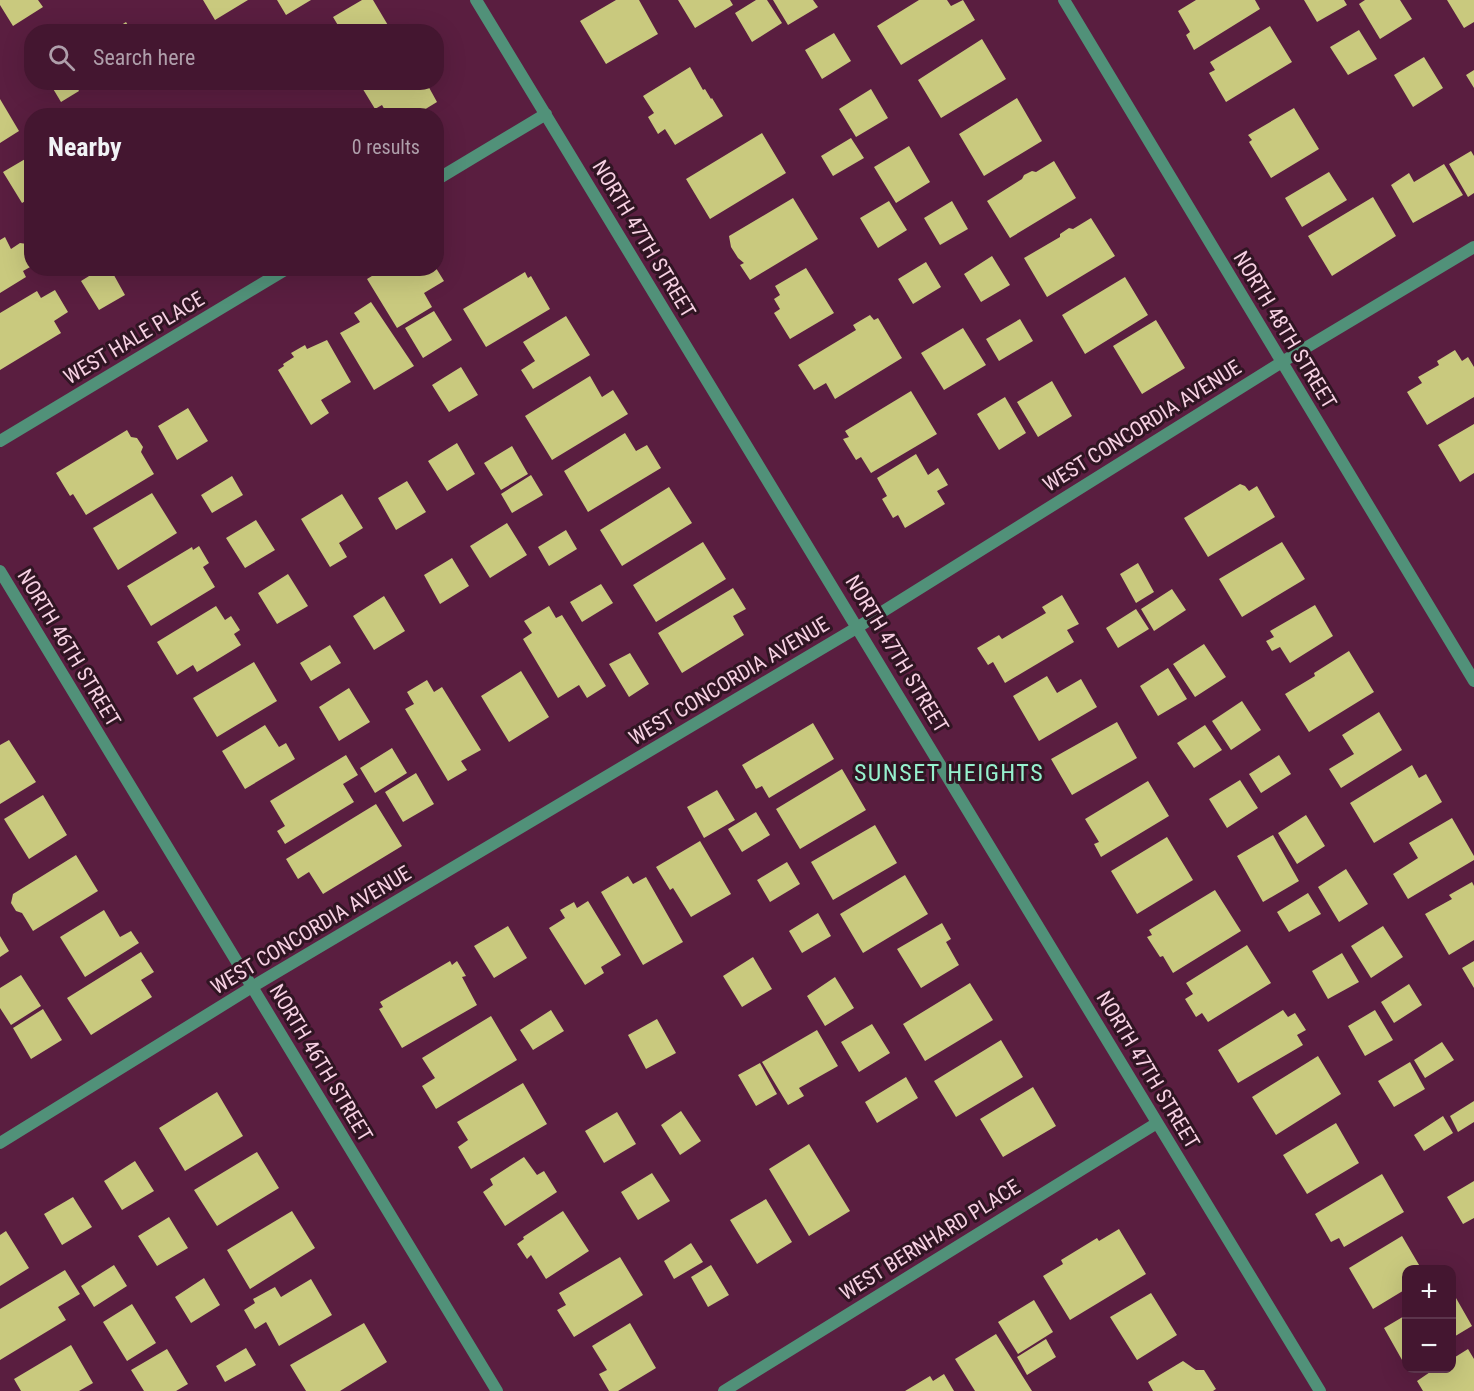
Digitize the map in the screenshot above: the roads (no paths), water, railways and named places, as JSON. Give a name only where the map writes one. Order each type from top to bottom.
[{"type":"street","name":"NORTH 47TH STREET","points":[[476,0],[1320,1391]]},
{"type":"street","name":"NORTH 48TH STREET","points":[[1064,0],[1474,681]]},
{"type":"street","points":[[444,175],[546,114]]},
{"type":"street","name":"WEST CONCORDIA AVENUE","points":[[0,1143],[252,987],[858,627],[1282,362],[1474,247]]},
{"type":"street","name":"WEST HALE PLACE","points":[[0,441],[275,276]]},
{"type":"street","name":"NORTH 46TH STREET","points":[[0,571],[497,1391]]},
{"type":"street","name":"WEST BERNHARD PLACE","points":[[724,1391],[1157,1123]]},
{"type":"district","name":"SUNSET HEIGHTS","points":[[949,773]]}]
